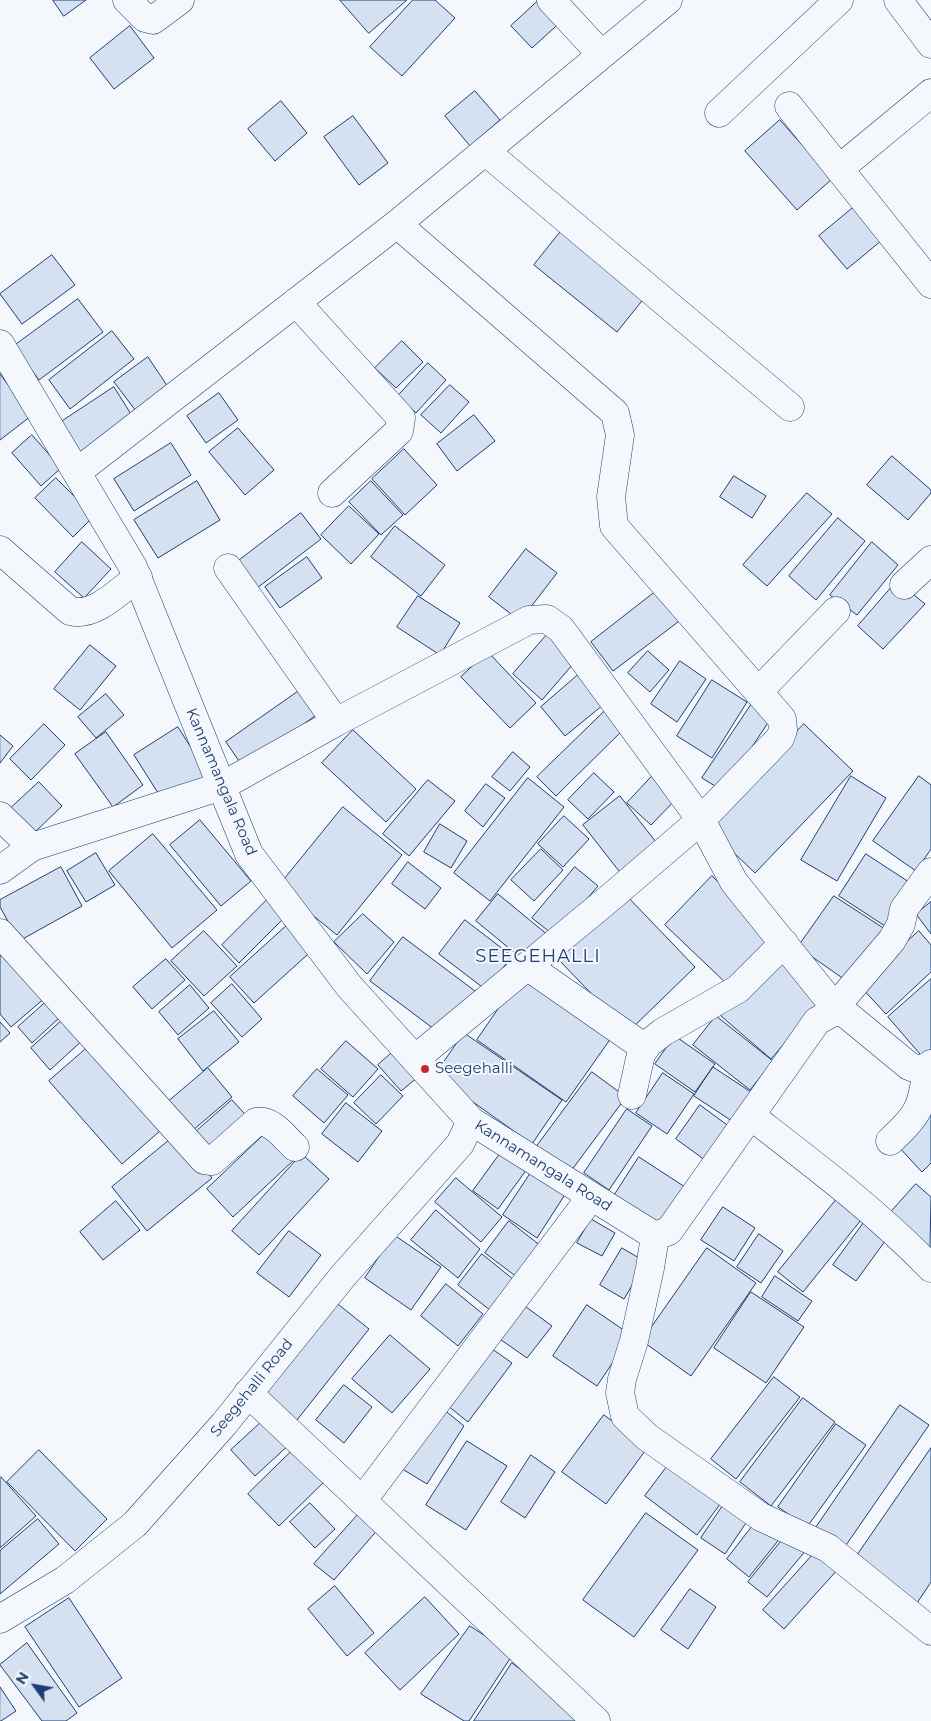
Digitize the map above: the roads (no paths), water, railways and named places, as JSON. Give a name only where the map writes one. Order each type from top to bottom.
[{"type":"street","points":[[127,0],[144,18],[153,20],[180,0]]},
{"type":"street","points":[[551,0],[602,54]]},
{"type":"street","points":[[76,472],[397,224],[668,0]]},
{"type":"street","points":[[719,113],[839,0]]},
{"type":"street","points":[[898,0],[931,44]]},
{"type":"street","points":[[839,169],[931,93]]},
{"type":"street","points":[[789,106],[931,284]]},
{"type":"street","points":[[485,151],[790,407]]},
{"type":"street","points":[[397,224],[615,414],[620,435],[611,497],[614,526],[782,720],[783,730],[780,738],[701,820],[415,1058]]},
{"type":"street","points":[[296,302],[401,418],[399,431],[332,494]]},
{"type":"street","name":"Kannamangala Road","points":[[0,344],[138,578],[249,854],[348,986],[471,1121],[655,1236]]},
{"type":"street","points":[[0,550],[70,611],[78,614],[90,612],[138,578]]},
{"type":"street","points":[[904,585],[931,560]]},
{"type":"street","points":[[228,568],[336,722]]},
{"type":"street","points":[[758,692],[836,611]]},
{"type":"street","points":[[0,870],[32,847],[222,786],[336,722],[529,620],[547,618],[561,628],[701,820],[734,882],[836,1008],[909,1066],[917,1069],[929,1066],[919,1109],[908,1124],[890,1141]]},
{"type":"street","points":[[0,816],[32,847]]},
{"type":"street","points":[[931,872],[904,908],[901,924],[892,940],[836,1008],[817,1021],[669,1231],[655,1236],[636,1332],[622,1379],[620,1393],[625,1416],[647,1437],[761,1517],[828,1548],[931,1631]]},
{"type":"street","points":[[0,933],[204,1160],[212,1161],[256,1122],[262,1120],[268,1122],[295,1147]]},
{"type":"street","points":[[632,1095],[641,1054],[645,1048],[663,1032],[738,989],[784,943]]},
{"type":"street","points":[[527,966],[645,1048]]},
{"type":"street","points":[[751,1116],[842,1186],[902,1238],[931,1268]]},
{"type":"street","name":"Seegehalli Road","points":[[0,1620],[64,1580],[135,1524],[248,1393],[344,1276],[460,1144],[471,1121]]},
{"type":"street","points":[[362,1501],[592,1197]]},
{"type":"street","points":[[248,1393],[596,1721]]},
{"type":"place","name":"Seegehalli","points":[[425,1069]]},
{"type":"district","name":"SEEGEHALLI","points":[[538,957]]}]
